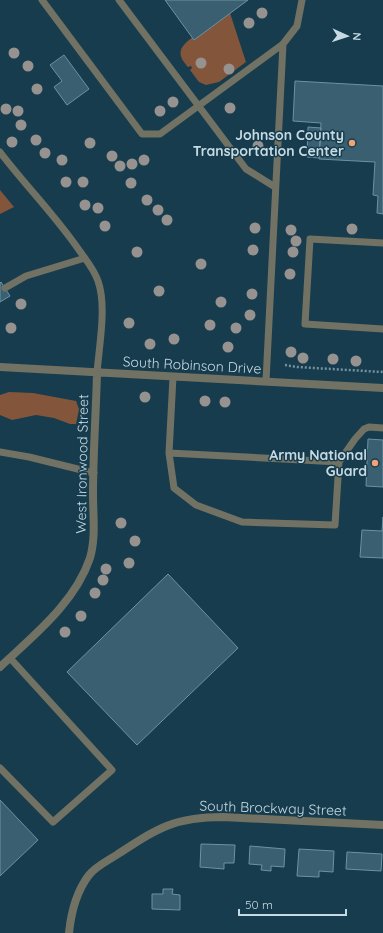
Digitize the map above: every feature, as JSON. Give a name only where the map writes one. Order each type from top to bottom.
[{"type":"street","name":"South Robinson Drive","points":[[0,366],[97,373],[383,388]]},
{"type":"street","name":"West Ironwood Street","points":[[0,667],[64,605],[90,558],[94,531],[97,373]]},
{"type":"street","name":"South Brockway Street","points":[[69,933],[75,901],[89,874],[154,831],[177,821],[199,817],[383,825]]},
{"type":"lane","points":[[42,0],[142,134],[160,134],[283,44],[297,26],[302,0]]},
{"type":"lane","points":[[119,0],[246,170],[275,187]]},
{"type":"lane","points":[[266,381],[283,44]]},
{"type":"lane","points":[[0,152],[70,238],[85,258],[98,282],[101,296],[97,373]]},
{"type":"lane","points":[[383,243],[310,239],[305,324],[383,328]]},
{"type":"lane","points":[[5,288],[26,276],[85,258]]},
{"type":"lane","points":[[173,377],[169,453],[174,488],[196,506],[242,522],[336,525],[339,462],[364,429],[369,427],[383,428]]},
{"type":"lane","points":[[0,452],[30,457],[94,473]]},
{"type":"lane","points":[[169,453],[339,462]]},
{"type":"lane","points":[[0,768],[53,822],[112,770],[10,658]]},
{"type":"path","points":[[285,364],[298,367],[383,372]]},
{"type":"shaded area","points":[[230,13],[246,62],[219,82],[206,85],[199,82],[190,70],[192,68],[191,66],[188,67],[181,57],[181,50],[195,35]]},
{"type":"shaded area","points":[[0,190],[14,207],[0,214]]},
{"type":"shaded area","points":[[9,392],[33,393],[76,401],[79,409],[76,424],[70,424],[54,418],[36,415],[12,420],[0,415],[0,395]]},
{"type":"building","points":[[165,0],[248,0],[194,40]]},
{"type":"building","points":[[64,55],[89,89],[67,105],[54,87],[62,81],[50,65]]},
{"type":"building","name":"Johnson County Transportation Center","points":[[295,81],[383,86],[383,214],[377,213],[378,196],[373,195],[375,162],[319,159],[321,123],[293,121]]},
{"type":"building","points":[[308,127],[321,128],[319,158],[307,157]]},
{"type":"building","points":[[1,282],[10,296],[0,302],[0,283]]},
{"type":"building","name":"Army National Guard","points":[[368,439],[383,440],[383,487],[366,486]]},
{"type":"building","name":"Army National Guard","points":[[383,517],[383,558],[360,557],[362,530],[382,531]]},
{"type":"building","points":[[168,574],[238,648],[137,745],[67,672]]},
{"type":"building","points":[[0,800],[38,840],[0,876]]},
{"type":"building","points":[[201,844],[235,845],[234,863],[224,863],[224,869],[200,867]]},
{"type":"building","points":[[250,846],[285,849],[284,867],[271,866],[271,871],[261,870],[262,865],[249,864]]},
{"type":"building","points":[[299,849],[334,851],[333,872],[319,871],[319,877],[297,876]]},
{"type":"building","points":[[347,852],[382,854],[381,871],[346,869]]},
{"type":"building","points":[[163,889],[173,889],[172,894],[180,895],[180,910],[152,909],[152,894],[163,894]]},
{"type":"place","name":"Johnson County Transportation Center","points":[[352,143]]},
{"type":"place","name":"Army National Guard","points":[[375,463]]}]
